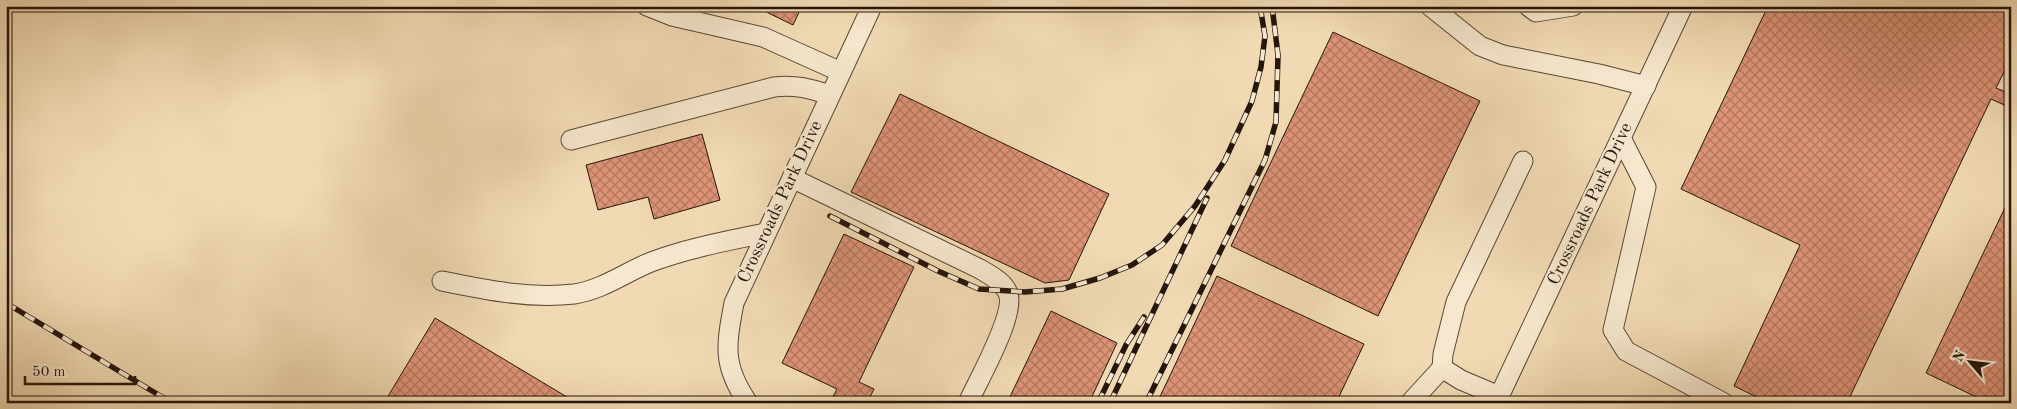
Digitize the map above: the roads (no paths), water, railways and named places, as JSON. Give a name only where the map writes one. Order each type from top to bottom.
[{"type":"street","points":[[647,6],[672,16],[763,37],[842,72]]},
{"type":"street","name":"Crossroads Park Drive","points":[[748,403],[736,384],[728,360],[728,336],[734,303],[872,6]]},
{"type":"street","points":[[1430,6],[1480,46],[1504,55],[1599,74],[1646,86]]},
{"type":"street","points":[[1528,6],[1536,12],[1573,6]]},
{"type":"street","name":"Crossroads Park Drive","points":[[1498,400],[1683,6]]},
{"type":"street","points":[[571,140],[774,86],[806,87],[830,95]]},
{"type":"street","points":[[1621,138],[1646,187],[1613,330],[1626,351],[1724,403]]},
{"type":"street","points":[[1410,403],[1442,368],[1443,354],[1456,302],[1523,160]]},
{"type":"street","points":[[792,178],[980,268],[998,280],[1008,291],[1010,298],[1008,315],[968,403]]},
{"type":"street","points":[[442,281],[484,290],[541,297],[576,293],[618,280],[650,263],[707,245],[766,233]]},
{"type":"street","points":[[1442,368],[1498,400]]},
{"type":"railway","points":[[830,216],[938,271],[979,289],[1025,292],[1062,289],[1100,278],[1132,265],[1162,245],[1195,206],[1225,160],[1252,101],[1261,67],[1265,36],[1260,6]]},
{"type":"railway","points":[[1146,403],[1265,160],[1276,122],[1278,55],[1272,6]]},
{"type":"railway","points":[[1110,403],[1207,198]]},
{"type":"railway","points":[[6,303],[172,403]]},
{"type":"railway","points":[[1098,403],[1126,345],[1144,317]]}]
